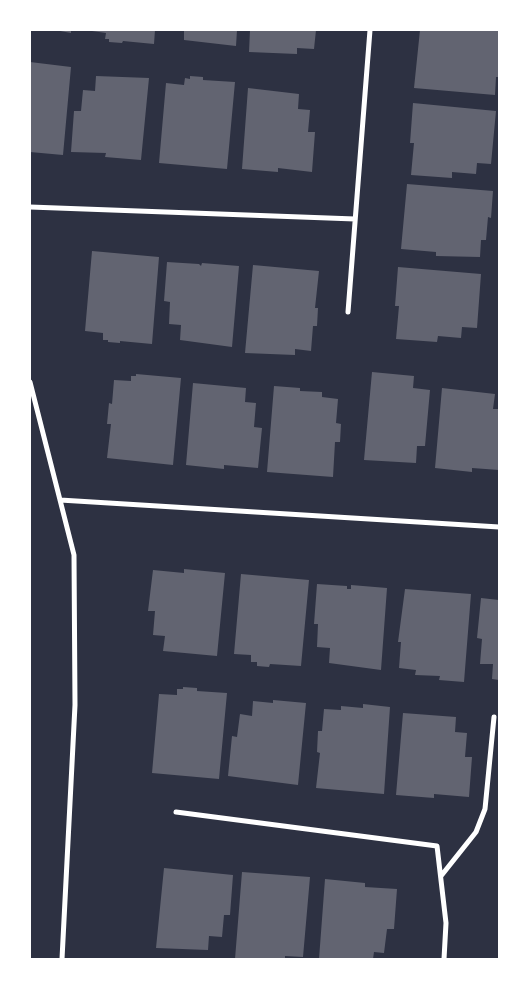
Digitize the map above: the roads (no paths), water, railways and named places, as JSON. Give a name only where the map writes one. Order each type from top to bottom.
[{"type":"street","points":[[348,312],[370,30]]},
{"type":"street","points":[[30,207],[355,218]]},
{"type":"street","points":[[30,382],[74,555],[75,695],[62,959]]},
{"type":"street","points":[[60,500],[499,528]]},
{"type":"street","points":[[441,876],[476,832],[485,809],[494,716]]},
{"type":"street","points":[[176,812],[437,846],[446,923],[444,959]]}]
